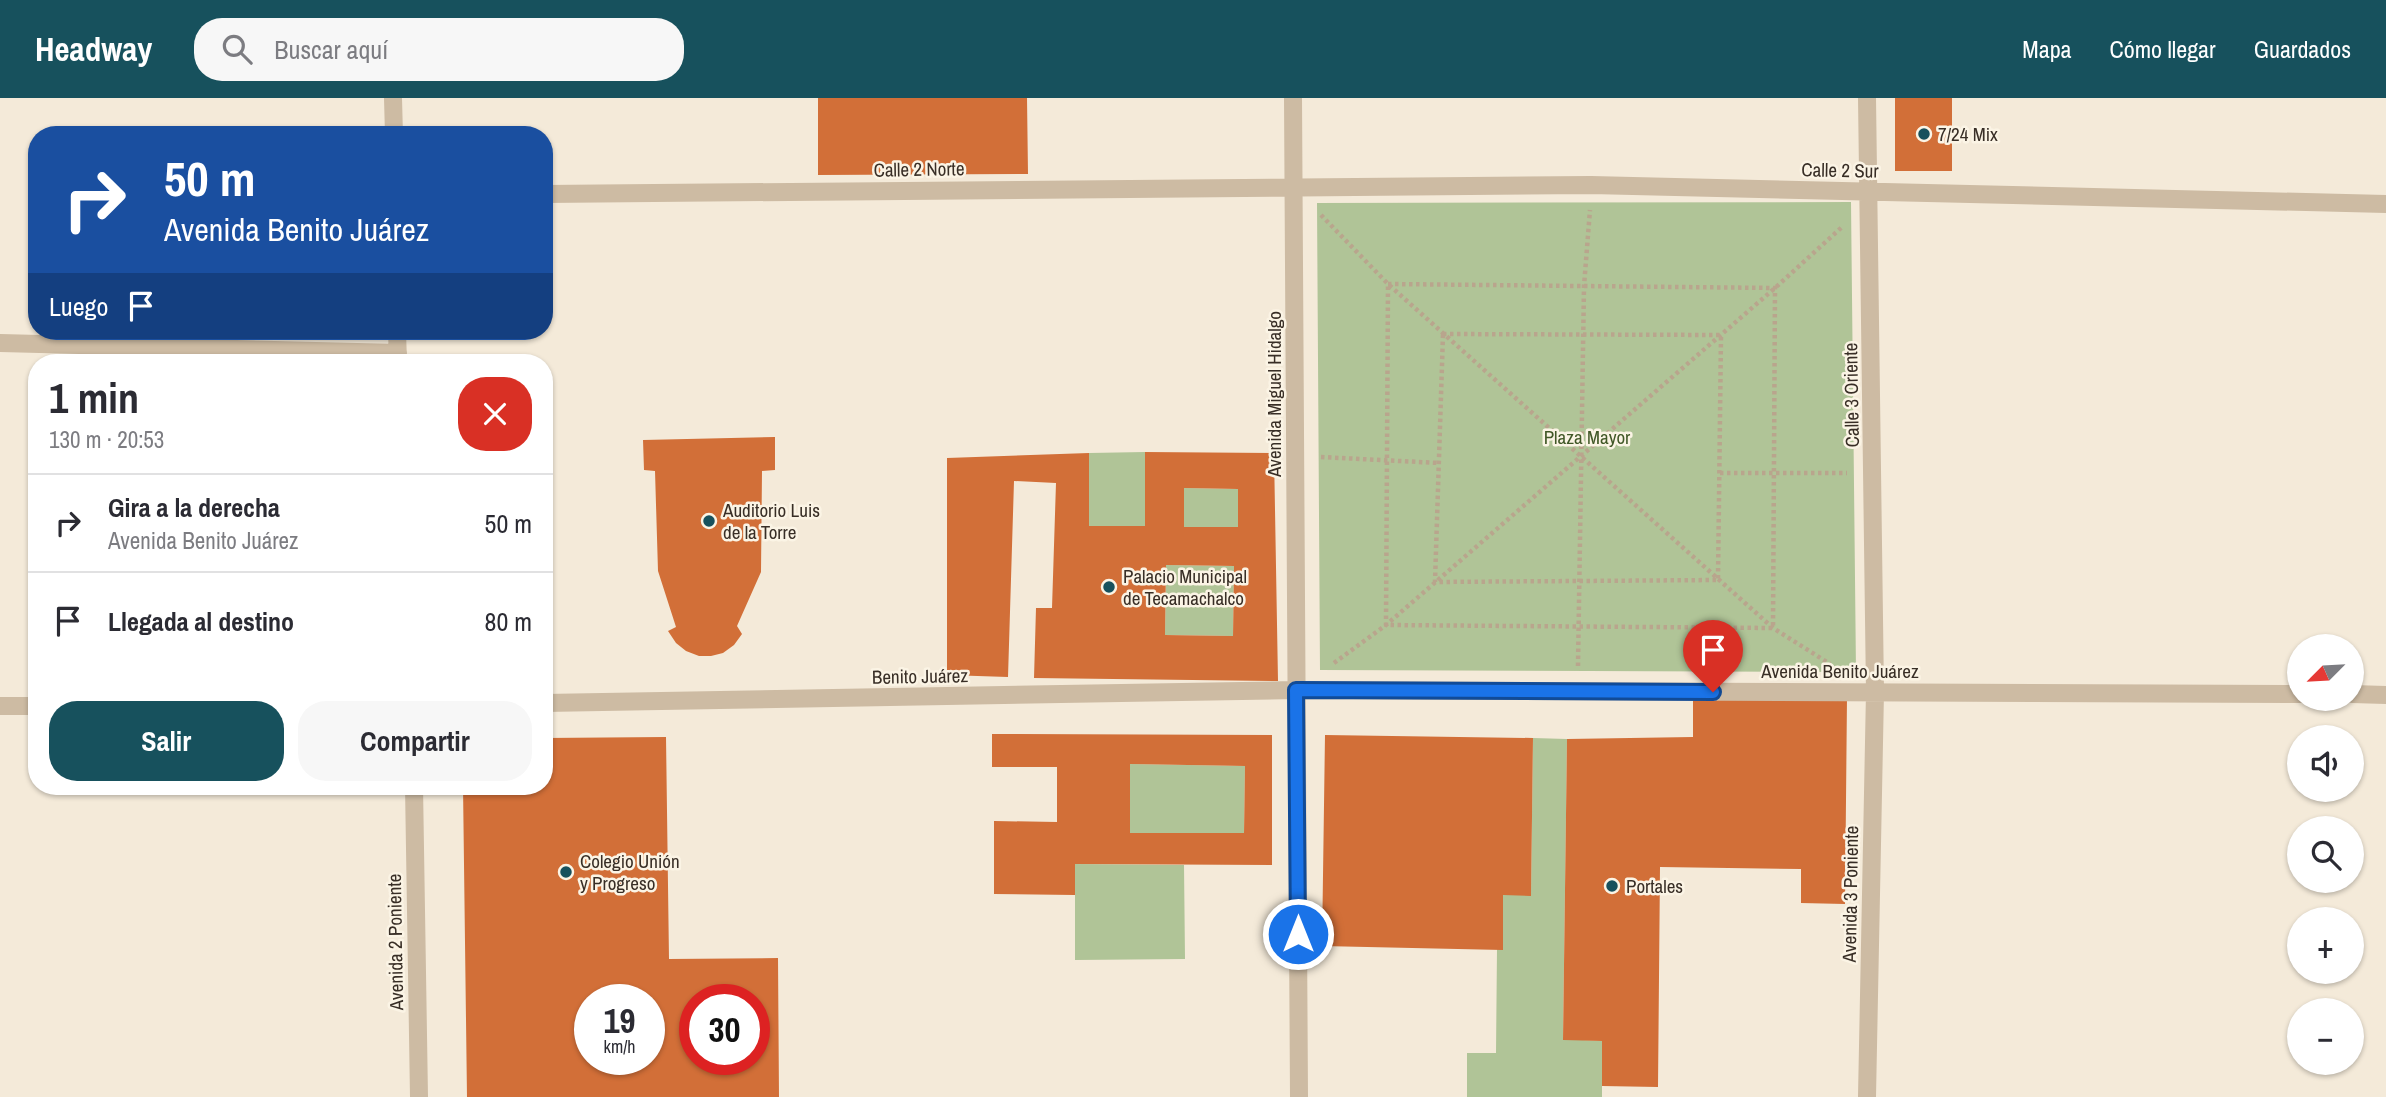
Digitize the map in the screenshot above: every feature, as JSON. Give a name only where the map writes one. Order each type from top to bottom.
[{"type":"street","points":[[393,98],[394,126]]},
{"type":"street","name":"Avenida Miguel Hidalgo","points":[[1293,98],[1298,1097]]},
{"type":"street","name":"Calle 3 Oriente","points":[[1867,98],[1875,692]]},
{"type":"street","name":"Calle 2 Sur","points":[[1294,186],[1591,185],[1869,196],[2386,204]]},
{"type":"street","name":"Calle 2 Norte","points":[[553,194],[1294,186]]},
{"type":"street","points":[[0,343],[292,354]]},
{"type":"street","name":"Avenida Benito Juárez","points":[[1296,690],[2287,694]]},
{"type":"street","name":"Benito Juárez","points":[[553,703],[1296,690]]},
{"type":"street","name":"Avenida 3 Poniente","points":[[1867,1097],[1875,692]]},
{"type":"street","points":[[2364,694],[2386,695]]},
{"type":"street","points":[[0,706],[28,706]]},
{"type":"street","name":"Avenida 2 Poniente","points":[[414,795],[419,1097]]},
{"type":"path","points":[[1577,691],[1584,286],[1591,185]]},
{"type":"path","points":[[1294,186],[1388,284],[1773,628],[1875,692]]},
{"type":"path","points":[[1296,690],[1386,625],[1775,288],[1869,196]]},
{"type":"path","points":[[1388,284],[1775,288]]},
{"type":"path","points":[[1386,625],[1388,284]]},
{"type":"path","points":[[1773,628],[1775,288]]},
{"type":"path","points":[[1443,334],[1721,335]]},
{"type":"path","points":[[1435,582],[1443,334]]},
{"type":"path","points":[[1718,580],[1721,335]]},
{"type":"path","points":[[1295,455],[1439,463]]},
{"type":"path","points":[[1720,473],[1873,473]]},
{"type":"path","points":[[1435,582],[1718,580]]},
{"type":"path","points":[[1386,625],[1773,628]]},
{"type":"green space","name":"Plaza Mayor","points":[[1851,202],[1856,672],[1320,670],[1317,203]]},
{"type":"green space","points":[[1145,452],[1145,526],[1089,526],[1089,453]]},
{"type":"green space","points":[[1184,488],[1238,489],[1238,527],[1184,527]]},
{"type":"green space","points":[[1166,565],[1234,566],[1233,636],[1165,635]]},
{"type":"green space","points":[[1533,738],[1567,739],[1563,1039],[1602,1041],[1602,1097],[1467,1097],[1467,1053],[1496,1053],[1497,949],[1503,895],[1531,895]]},
{"type":"green space","points":[[1130,764],[1245,766],[1244,833],[1130,833]]},
{"type":"green space","points":[[1075,864],[1184,865],[1185,959],[1075,960]]},
{"type":"building","points":[[818,98],[1027,98],[1028,174],[818,175]]},
{"type":"building","name":"7/24 Mix","points":[[1895,98],[1952,98],[1952,171],[1895,171]]},
{"type":"building","name":"Auditorio Luis de la Torre","points":[[775,437],[775,470],[762,471],[761,572],[737,626],[742,634],[734,645],[723,653],[699,656],[676,643],[668,631],[676,627],[658,571],[655,471],[644,470],[643,440]]},
{"type":"building","name":"Palacio Municipal de Tecamachalco","points":[[1145,452],[1274,453],[1278,681],[1034,678],[1036,608],[1052,608],[1056,483],[1014,481],[1008,677],[947,675],[947,458],[1089,453],[1089,526],[1145,526]],"holes":[[[1184,488],[1238,489],[1238,527],[1184,527]],[[1166,565],[1234,566],[1233,636],[1165,635]]]},
{"type":"building","name":"Portales","points":[[1693,694],[1847,697],[1845,904],[1801,903],[1801,869],[1660,867],[1658,1087],[1602,1086],[1602,1041],[1563,1040],[1567,739],[1693,737]]},
{"type":"building","points":[[992,734],[1272,735],[1272,865],[1075,864],[1075,895],[994,894],[994,821],[1057,822],[1057,767],[992,767]],"holes":[[[1130,764],[1245,766],[1244,833],[1130,833]]]},
{"type":"building","points":[[1325,735],[1533,738],[1531,896],[1503,895],[1503,950],[1322,946]]},
{"type":"building","name":"Colegio Unión y Progreso","points":[[666,737],[669,959],[778,958],[779,1097],[467,1097],[463,795],[553,795],[553,738]]},
{"type":"place","name":"7/24 Mix","points":[[1924,134]]},
{"type":"place","name":"Auditorio Luis de la Torre","points":[[709,521]]},
{"type":"place","name":"Palacio Municipal de Tecamachalco","points":[[1109,587]]},
{"type":"place","name":"Colegio Unión y Progreso","points":[[566,872]]},
{"type":"place","name":"Portales","points":[[1612,886]]},
{"type":"route","points":[[1298,934],[1296,690],[1713,692]]}]
